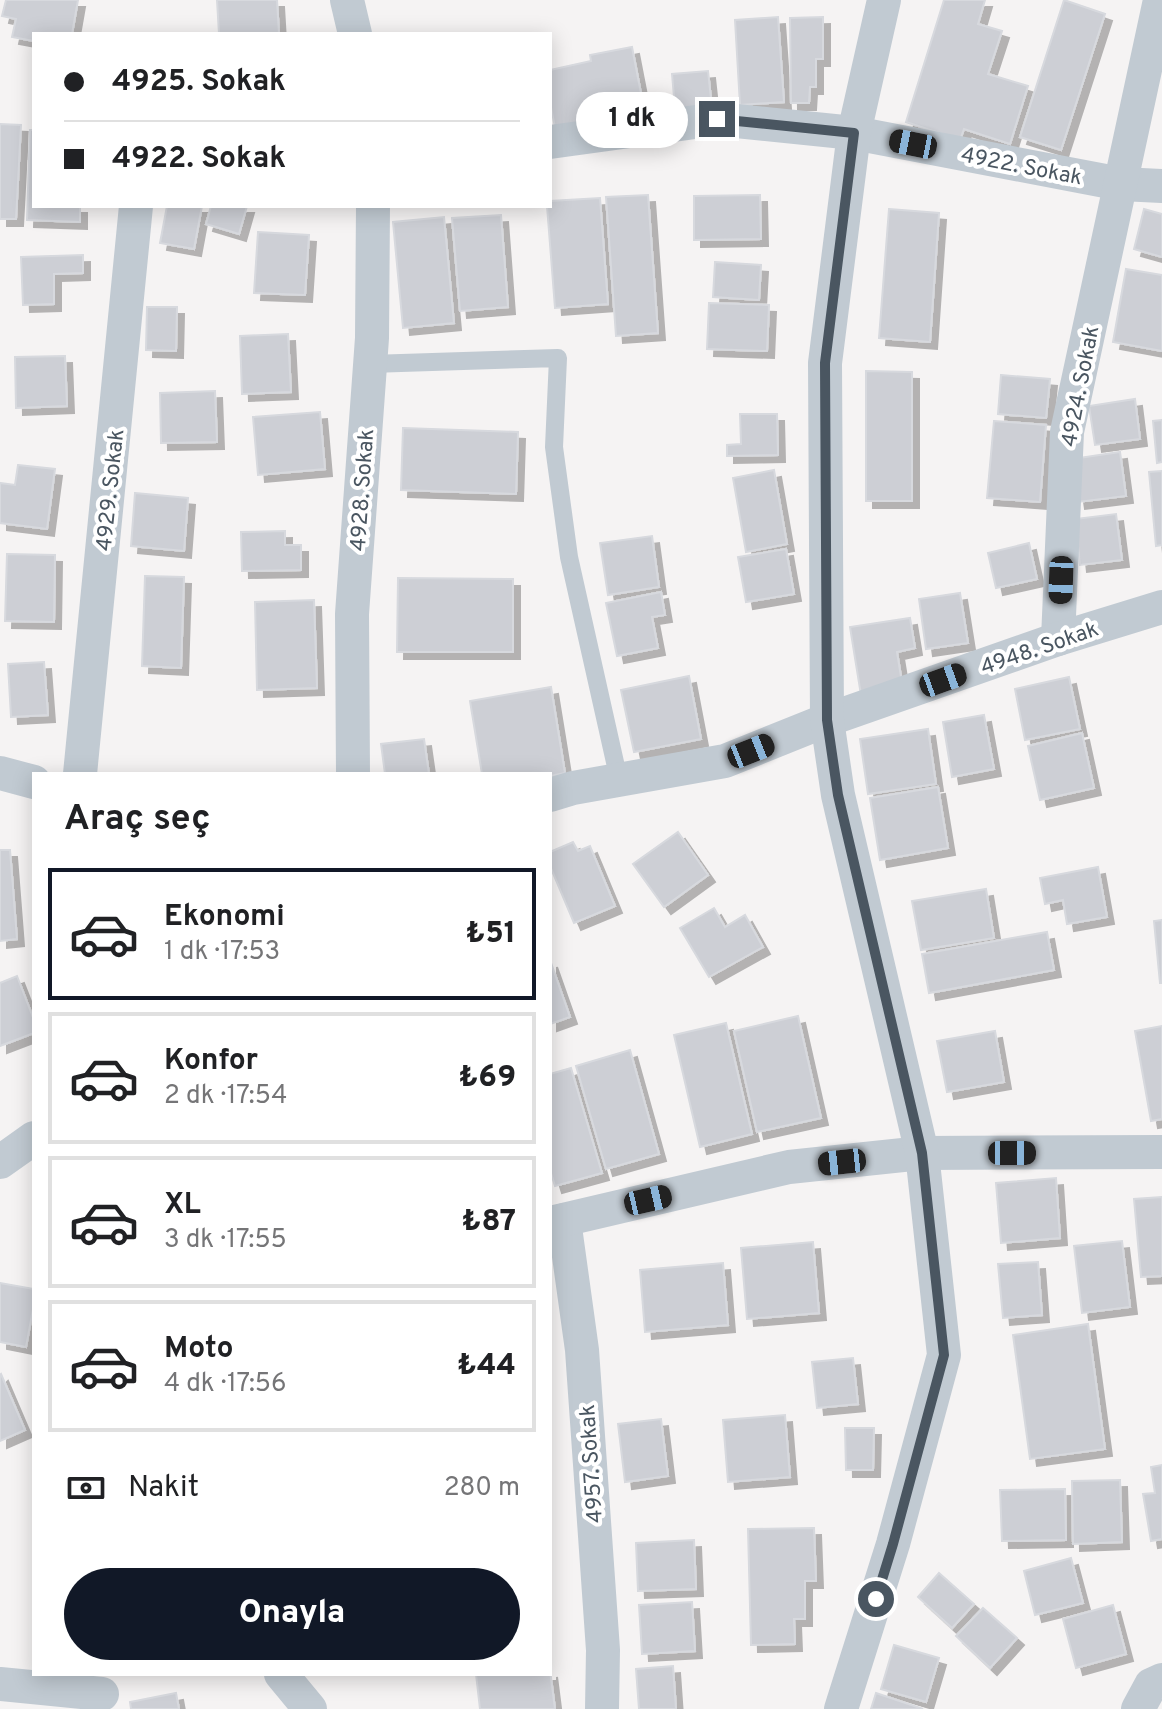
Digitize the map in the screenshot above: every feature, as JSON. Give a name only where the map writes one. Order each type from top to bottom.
[{"type":"street","points":[[347,0],[355,32]]},
{"type":"street","points":[[841,1709],[893,1544],[944,1355],[922,1153],[838,795],[827,720],[825,363],[854,133],[884,0]]},
{"type":"street","name":"4924. Sokak","points":[[1058,639],[1067,432],[1160,0]]},
{"type":"street","name":"4922. Sokak","points":[[552,142],[717,119],[854,133],[1121,184],[1162,186]]},
{"type":"street","name":"4929. Sokak","points":[[80,772],[136,208]]},
{"type":"street","name":"4928. Sokak","points":[[353,772],[352,614],[370,364],[373,208]]},
{"type":"street","name":"4948. Sokak","points":[[552,794],[725,761],[827,720],[1058,639],[1162,607]]},
{"type":"street","points":[[0,773],[32,781]]},
{"type":"street","points":[[0,1162],[32,1139]]},
{"type":"street","points":[[557,1221],[789,1167],[922,1153],[1162,1152]]},
{"type":"street","name":"4957. Sokak","points":[[557,1221],[582,1350],[603,1650],[602,1709]]},
{"type":"street","points":[[283,1676],[310,1709]]},
{"type":"street","points":[[1138,1709],[1151,1685],[1162,1680]]},
{"type":"street","points":[[0,1684],[108,1692]]},
{"type":"lane","points":[[370,364],[558,358],[554,447],[569,557],[619,780]]},
{"type":"building","points":[[6,0],[78,0],[72,32],[32,32],[32,41],[12,37],[16,19],[2,16]]},
{"type":"building","points":[[217,0],[277,0],[279,32],[219,32]]},
{"type":"building","points":[[944,0],[985,0],[978,24],[1002,31],[988,74],[1028,86],[1010,144],[964,129],[960,140],[906,122]]},
{"type":"building","points":[[1064,0],[1105,14],[1061,150],[1020,137]]},
{"type":"building","points":[[778,17],[784,102],[740,105],[735,20]]},
{"type":"building","points":[[823,17],[823,59],[816,59],[816,87],[810,87],[809,103],[791,103],[790,18]]},
{"type":"building","points":[[632,47],[645,114],[556,132],[552,113],[552,70],[591,61],[590,55]]},
{"type":"building","points":[[708,71],[713,117],[676,120],[672,74]]},
{"type":"building","points":[[0,124],[21,125],[16,219],[0,219]]},
{"type":"building","points":[[32,130],[32,208],[80,208],[80,222],[27,220]]},
{"type":"building","points":[[648,195],[658,333],[616,336],[606,197]]},
{"type":"building","points":[[760,195],[761,239],[694,240],[694,196]]},
{"type":"building","points":[[600,198],[608,304],[555,308],[547,208],[552,208],[552,201]]},
{"type":"building","points":[[167,208],[202,208],[194,249],[160,243]]},
{"type":"building","points":[[210,208],[246,208],[239,234],[206,224]]},
{"type":"building","points":[[889,209],[939,213],[930,342],[879,338]]},
{"type":"building","points":[[1144,209],[1162,214],[1162,257],[1134,249]]},
{"type":"building","points":[[501,215],[508,307],[460,311],[452,218]]},
{"type":"building","points":[[444,217],[454,323],[403,328],[393,222]]},
{"type":"building","points":[[258,232],[309,235],[305,295],[254,293]]},
{"type":"building","points":[[83,255],[83,273],[54,274],[54,304],[23,305],[21,257]]},
{"type":"building","points":[[715,262],[761,265],[759,300],[713,297]]},
{"type":"building","points":[[1126,269],[1162,275],[1162,351],[1113,342]]},
{"type":"building","points":[[709,303],[769,305],[767,351],[707,349]]},
{"type":"building","points":[[147,307],[177,307],[176,351],[146,350]]},
{"type":"building","points":[[288,334],[291,392],[242,394],[240,336]]},
{"type":"building","points":[[65,356],[67,406],[16,408],[15,357]]},
{"type":"building","points":[[866,371],[912,372],[912,501],[866,501]]},
{"type":"building","points":[[1001,375],[1050,379],[1046,418],[998,414]]},
{"type":"building","points":[[215,391],[217,442],[161,443],[160,393]]},
{"type":"building","points":[[1135,399],[1140,439],[1095,445],[1089,406]]},
{"type":"building","points":[[320,412],[325,469],[258,475],[253,417]]},
{"type":"building","points":[[740,414],[777,414],[778,455],[727,456],[727,445],[741,444]]},
{"type":"building","points":[[1162,420],[1162,462],[1157,463],[1153,421]]},
{"type":"building","points":[[994,421],[1046,425],[1040,502],[987,498]]},
{"type":"building","points":[[403,428],[518,432],[516,494],[401,490]]},
{"type":"building","points":[[1120,452],[1126,496],[1078,502],[1072,459]]},
{"type":"building","points":[[18,465],[55,469],[47,529],[0,523],[0,483],[15,485]]},
{"type":"building","points":[[774,470],[787,544],[746,552],[733,478]]},
{"type":"building","points":[[1162,471],[1162,545],[1156,546],[1149,472]]},
{"type":"building","points":[[135,493],[188,498],[184,551],[131,546]]},
{"type":"building","points":[[1116,514],[1122,560],[1080,565],[1075,519]]},
{"type":"building","points":[[285,531],[285,545],[301,545],[301,570],[242,571],[241,532]]},
{"type":"building","points":[[652,536],[659,587],[608,595],[600,543]]},
{"type":"building","points":[[1029,543],[1037,579],[996,588],[988,553]]},
{"type":"building","points":[[786,549],[794,594],[746,602],[738,557]]},
{"type":"building","points":[[7,554],[55,555],[54,622],[5,621]]},
{"type":"building","points":[[145,576],[184,577],[181,668],[142,666]]},
{"type":"building","points":[[398,578],[513,579],[513,652],[397,652]]},
{"type":"building","points":[[661,592],[665,615],[652,617],[658,648],[617,656],[606,603]]},
{"type":"building","points":[[960,593],[968,643],[926,649],[919,599]]},
{"type":"building","points":[[314,600],[317,688],[257,690],[255,602]]},
{"type":"building","points":[[910,618],[915,648],[897,652],[903,689],[861,695],[850,627]]},
{"type":"building","points":[[44,662],[48,715],[11,717],[8,664]]},
{"type":"building","points":[[689,676],[701,739],[634,752],[621,690]]},
{"type":"building","points":[[1069,677],[1080,729],[1025,740],[1015,689]]},
{"type":"building","points":[[551,687],[565,773],[552,776],[552,772],[482,772],[470,701]]},
{"type":"building","points":[[984,715],[994,769],[952,777],[943,722]]},
{"type":"building","points":[[928,729],[936,784],[868,794],[860,739]]},
{"type":"building","points":[[1082,733],[1094,788],[1040,800],[1028,746]]},
{"type":"building","points":[[424,739],[429,772],[385,772],[381,744]]},
{"type":"building","points":[[938,787],[948,848],[880,860],[870,798]]},
{"type":"building","points":[[678,832],[708,875],[664,907],[633,864]]},
{"type":"building","points":[[573,842],[578,851],[590,846],[615,906],[574,923],[552,871],[552,851]]},
{"type":"building","points":[[0,850],[10,850],[17,939],[0,941]]},
{"type":"building","points":[[1098,867],[1107,917],[1067,924],[1063,900],[1045,904],[1040,878]]},
{"type":"building","points":[[986,889],[994,938],[921,950],[912,901]]},
{"type":"building","points":[[714,908],[725,927],[745,915],[763,947],[709,977],[680,928]]},
{"type":"building","points":[[1162,920],[1162,983],[1160,983],[1154,921]]},
{"type":"building","points":[[1047,932],[1054,970],[929,993],[922,954]]},
{"type":"building","points":[[552,966],[570,1017],[552,1023]]},
{"type":"building","points":[[17,976],[32,1015],[32,1034],[0,1046],[0,983]]},
{"type":"building","points":[[798,1016],[821,1118],[757,1132],[734,1031]]},
{"type":"building","points":[[726,1023],[752,1134],[700,1147],[674,1035]]},
{"type":"building","points":[[1162,1026],[1162,1119],[1151,1121],[1135,1031]]},
{"type":"building","points":[[995,1031],[1004,1082],[947,1092],[937,1041]]},
{"type":"building","points":[[630,1050],[659,1154],[606,1169],[576,1066]]},
{"type":"building","points":[[571,1068],[602,1173],[555,1186],[552,1176],[552,1073]]},
{"type":"building","points":[[1056,1178],[1060,1238],[1001,1243],[996,1183]]},
{"type":"building","points":[[1162,1197],[1162,1276],[1141,1277],[1134,1199]]},
{"type":"building","points":[[1122,1241],[1130,1307],[1082,1313],[1074,1246]]},
{"type":"building","points":[[813,1242],[819,1313],[747,1319],[741,1248]]},
{"type":"building","points":[[1038,1262],[1042,1315],[1003,1318],[998,1264]]},
{"type":"building","points":[[723,1263],[728,1325],[645,1332],[640,1270]]},
{"type":"building","points":[[0,1283],[32,1289],[32,1315],[26,1347],[0,1342]]},
{"type":"building","points":[[1088,1324],[1105,1449],[1030,1459],[1013,1335]]},
{"type":"building","points":[[853,1358],[858,1404],[817,1408],[812,1362]]},
{"type":"building","points":[[0,1375],[25,1430],[0,1441]]},
{"type":"building","points":[[785,1415],[790,1477],[728,1482],[723,1420]]},
{"type":"building","points":[[661,1419],[668,1476],[625,1482],[618,1424]]},
{"type":"building","points":[[845,1428],[874,1428],[873,1470],[846,1470]]},
{"type":"building","points":[[1162,1465],[1162,1539],[1151,1541],[1143,1494],[1155,1493],[1151,1467]]},
{"type":"building","points":[[1120,1480],[1122,1542],[1073,1544],[1072,1481]]},
{"type":"building","points":[[1065,1489],[1066,1540],[1002,1541],[1000,1490]]},
{"type":"building","points":[[814,1528],[816,1581],[805,1581],[805,1619],[794,1619],[795,1644],[751,1645],[748,1529]]},
{"type":"building","points":[[694,1540],[696,1589],[638,1591],[636,1543]]},
{"type":"building","points":[[1071,1558],[1083,1603],[1035,1615],[1024,1571]]},
{"type":"building","points":[[939,1573],[974,1604],[952,1628],[918,1597]]},
{"type":"building","points":[[692,1602],[695,1651],[642,1654],[639,1605]]},
{"type":"building","points":[[1113,1605],[1126,1654],[1076,1668],[1063,1619]]},
{"type":"building","points":[[983,1608],[1017,1638],[990,1668],[956,1636]]},
{"type":"building","points":[[894,1645],[939,1658],[926,1702],[881,1689]]},
{"type":"building","points":[[673,1666],[676,1709],[639,1709],[636,1669]]},
{"type":"building","points":[[476,1676],[551,1676],[555,1709],[480,1709]]},
{"type":"building","points":[[176,1693],[179,1709],[131,1709],[130,1702]]},
{"type":"building","points":[[876,1693],[923,1709],[871,1709]]},
{"type":"route","points":[[717,119],[854,133],[825,363],[827,720],[838,795],[922,1153],[944,1355],[876,1599]]}]
